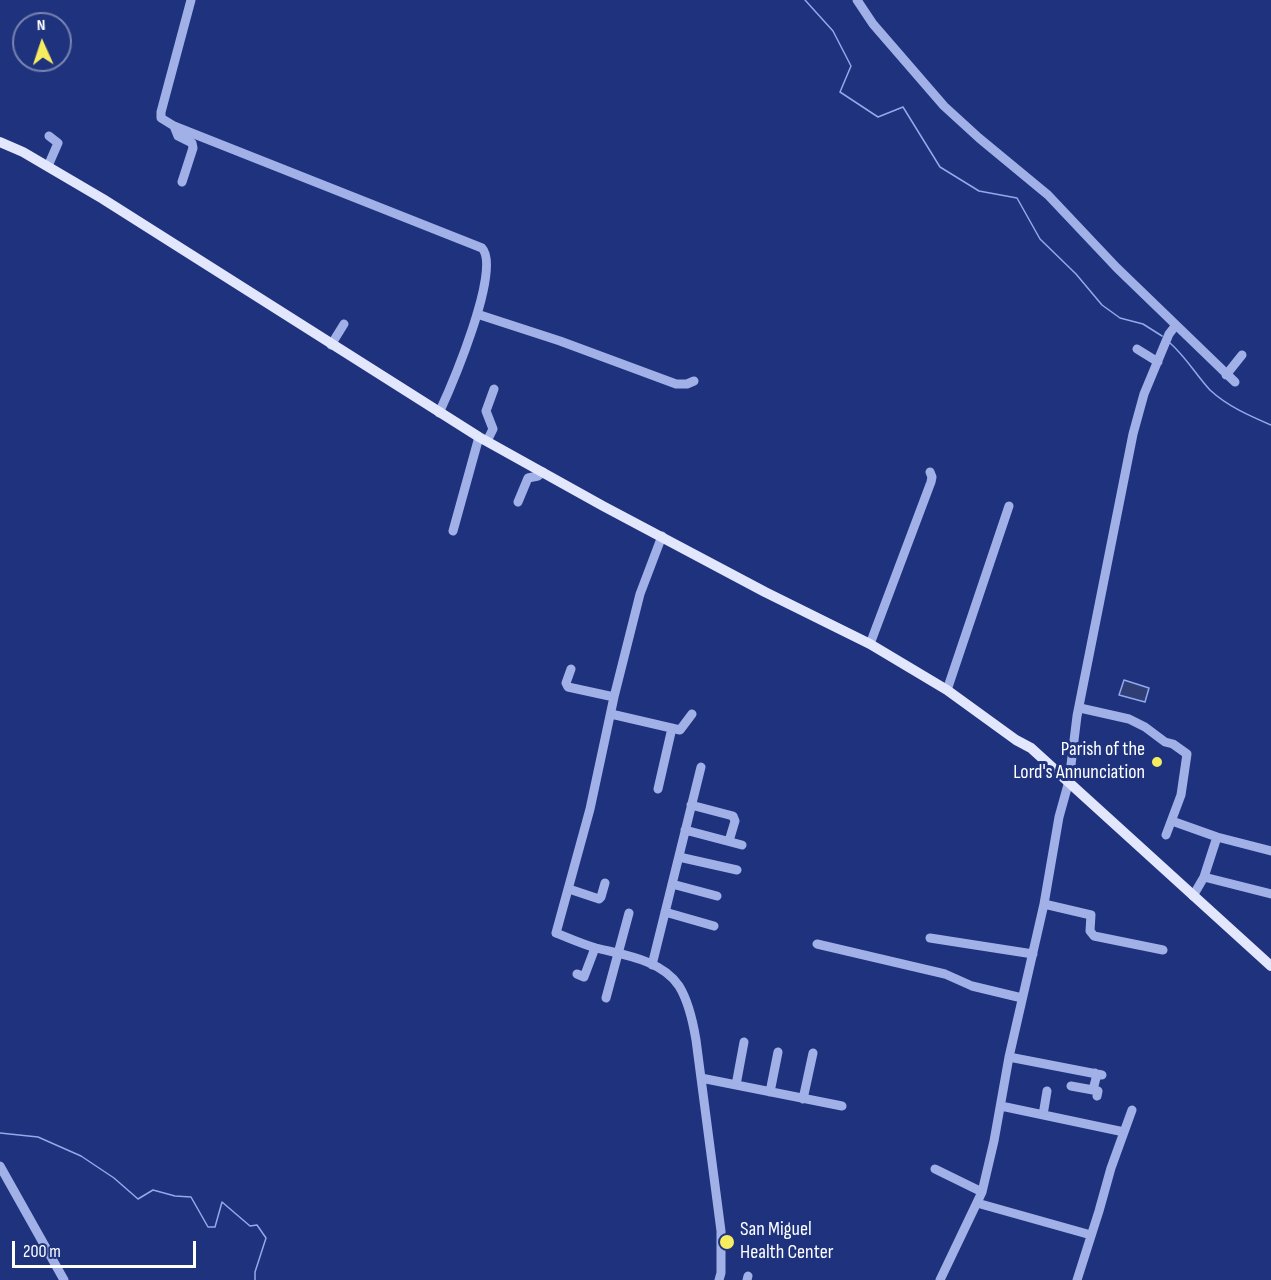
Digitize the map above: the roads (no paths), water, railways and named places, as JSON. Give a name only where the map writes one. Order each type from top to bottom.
[{"type":"main road","points":[[0,142],[48,166],[182,248],[331,345],[483,439],[765,592],[870,644],[947,690],[1016,740],[1031,748],[1271,966]]},
{"type":"street","points":[[191,0],[161,118],[174,126],[482,248],[488,257],[477,314],[458,373],[439,413]]},
{"type":"street","points":[[857,0],[873,24],[944,106],[1048,195],[1235,382]]},
{"type":"street","points":[[174,126],[178,136],[192,143],[194,148],[182,182]]},
{"type":"street","points":[[48,166],[58,143],[49,136]]},
{"type":"street","points":[[477,314],[560,341],[676,384],[687,384],[694,381]]},
{"type":"street","points":[[331,345],[344,324]]},
{"type":"street","points":[[940,1280],[982,1192],[1009,1057],[1044,904],[1059,817],[1069,781],[1080,708],[1133,434],[1144,394],[1169,334],[1176,325]]},
{"type":"street","points":[[1137,349],[1158,362]]},
{"type":"street","points":[[1226,375],[1242,355]]},
{"type":"street","points":[[453,531],[483,439],[493,429],[486,411],[494,389]]},
{"type":"street","points":[[518,502],[528,478],[538,476],[543,472]]},
{"type":"street","points":[[870,644],[931,483],[930,472]]},
{"type":"street","points":[[947,690],[1009,506]]},
{"type":"street","points":[[662,536],[640,594],[614,697],[590,809],[556,933],[595,948],[652,965],[668,974],[680,987],[693,1022],[701,1078],[721,1231],[719,1280]]},
{"type":"street","points":[[571,669],[566,683],[568,687],[614,697]]},
{"type":"street","points":[[1080,708],[1129,719],[1187,754],[1180,795],[1166,835]]},
{"type":"street","points":[[611,714],[680,730],[692,714]]},
{"type":"street","points":[[658,789],[672,728]]},
{"type":"street","points":[[652,965],[701,767]]},
{"type":"street","points":[[691,805],[733,816],[735,821],[729,841]]},
{"type":"street","points":[[1172,821],[1218,837],[1271,850]]},
{"type":"street","points":[[684,830],[742,845]]},
{"type":"street","points":[[1193,896],[1204,877],[1218,837]]},
{"type":"street","points":[[679,857],[737,870]]},
{"type":"street","points":[[1204,877],[1271,894]]},
{"type":"street","points":[[569,889],[599,899],[605,883]]},
{"type":"street","points":[[672,884],[717,896]]},
{"type":"street","points":[[1044,904],[1091,915],[1090,932],[1094,936],[1163,950]]},
{"type":"street","points":[[665,912],[714,926]]},
{"type":"street","points":[[606,998],[628,913]]},
{"type":"street","points":[[930,938],[1033,954]]},
{"type":"street","points":[[817,944],[951,975],[972,986],[1022,998]]},
{"type":"street","points":[[577,974],[584,977],[595,948]]},
{"type":"street","points":[[736,1085],[744,1042]]},
{"type":"street","points":[[770,1092],[778,1052]]},
{"type":"street","points":[[803,1099],[813,1053]]},
{"type":"street","points":[[1009,1057],[1098,1074],[1095,1093],[1071,1086]]},
{"type":"street","points":[[701,1078],[842,1106]]},
{"type":"street","points":[[1042,1115],[1047,1091]]},
{"type":"street","points":[[1001,1106],[1124,1132]]},
{"type":"street","points":[[1077,1280],[1111,1168],[1132,1110]]},
{"type":"street","points":[[0,1166],[64,1280]]},
{"type":"street","points":[[935,1168],[982,1192]]},
{"type":"street","points":[[977,1203],[1091,1235]]},
{"type":"water","points":[[1124,680],[1149,688],[1145,702],[1119,695]]},
{"type":"waterway","points":[[805,0],[833,31],[851,66],[840,92],[878,117],[903,107],[940,167],[979,191],[1017,198],[1040,239],[1076,274],[1102,305],[1120,318],[1143,324],[1162,336]]},
{"type":"waterway","points":[[1170,343],[1217,396],[1239,410],[1271,425]]},
{"type":"waterway","points":[[0,1133],[38,1137],[81,1156],[114,1178],[138,1199],[153,1190],[175,1196],[191,1197],[208,1227],[215,1227],[222,1202],[250,1226],[257,1225],[266,1238],[255,1272],[255,1280]]},
{"type":"place","name":"Parish of the Lord's Annunciation","points":[[1157,762]]},
{"type":"place","name":"San Miguel Health Center","points":[[727,1242]]}]
